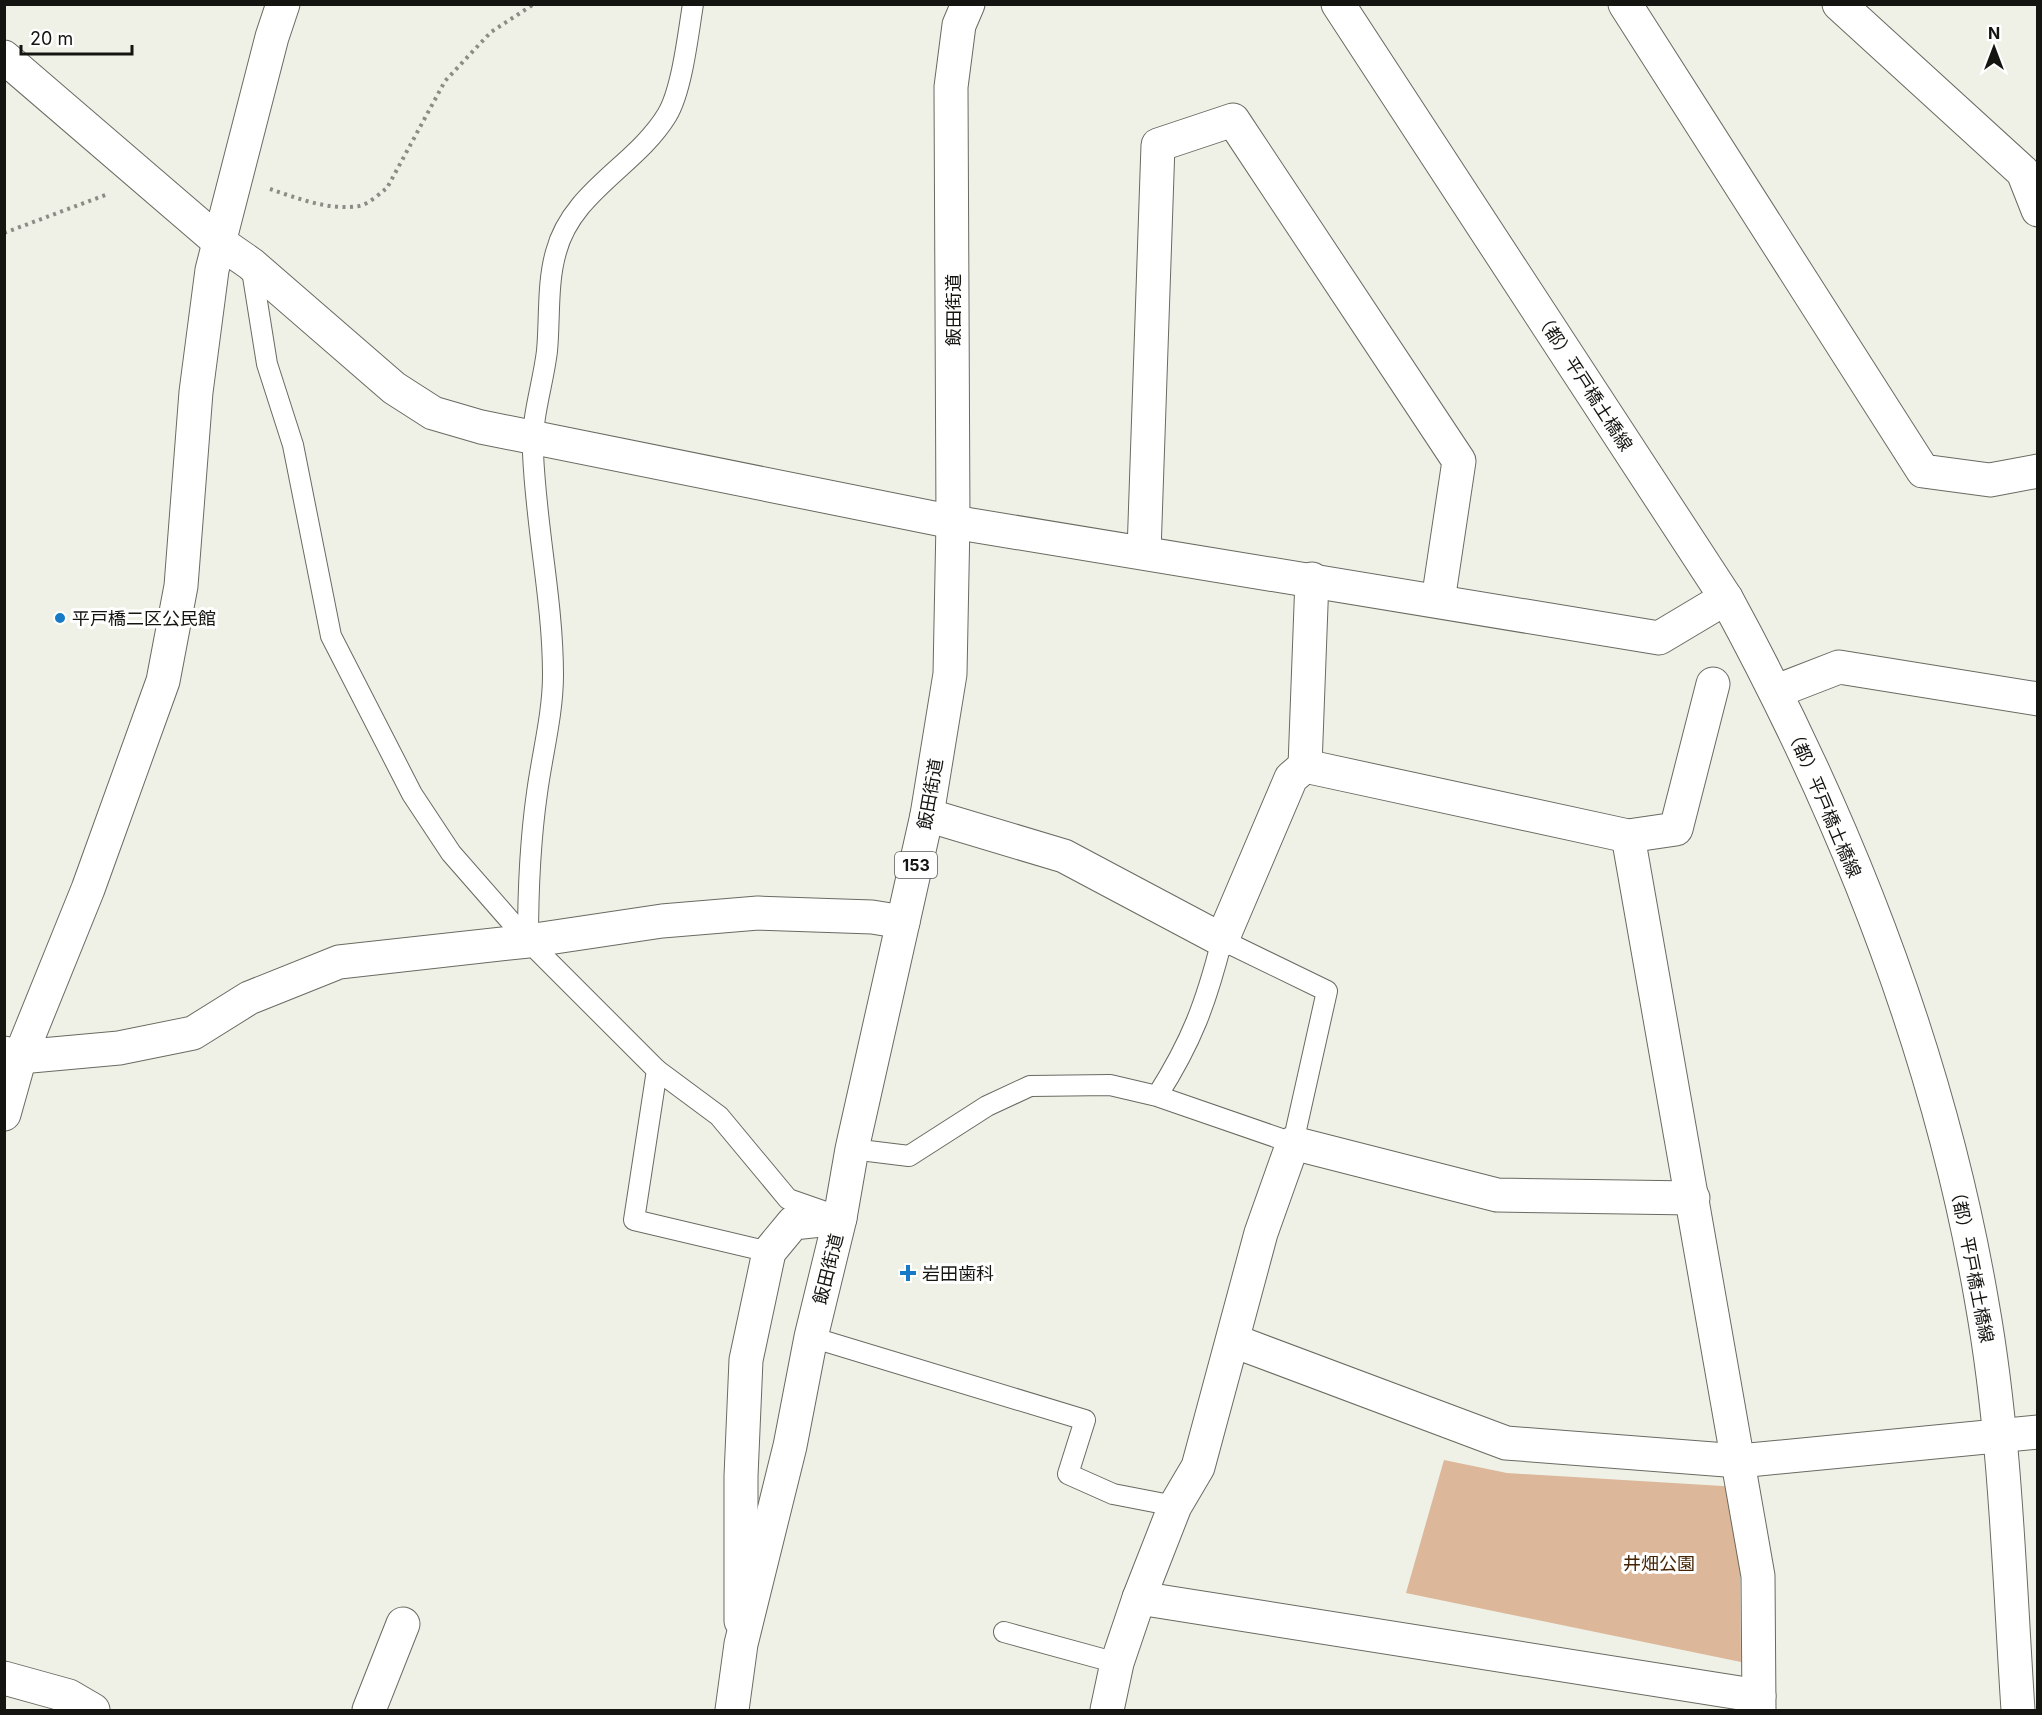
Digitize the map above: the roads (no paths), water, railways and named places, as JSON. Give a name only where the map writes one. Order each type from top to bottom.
[{"type":"main road","points":[[4,1114],[12,1055],[87,889],[163,681],[181,586],[196,392],[218,241],[283,4]]},
{"type":"main road","name":"飯田街道","points":[[732,1710],[741,1644],[790,1446],[811,1337],[840,1218],[852,1149],[927,815],[950,674],[953,522],[951,87],[959,26],[968,4]]},
{"type":"main road","name":"（都）平戸橋土橋線","points":[[1338,4],[1726,598],[1777,691],[1830,813],[1908,1006],[1965,1216],[1982,1303],[2001,1435],[2018,1710]]},
{"type":"main road","points":[[1625,4],[1923,471],[1990,480],[2037,471]]},
{"type":"main road","points":[[1839,4],[2023,172],[2037,210]]},
{"type":"main road","points":[[4,57],[218,241],[251,264],[394,388],[433,413],[481,427],[953,522],[1312,579],[1659,638],[1726,598]]},
{"type":"main road","points":[[1144,552],[1158,145],[1233,120],[1459,461],[1438,601]]},
{"type":"main road","points":[[927,815],[1064,856],[1222,940],[1291,778],[1305,766],[1312,579]]},
{"type":"main road","points":[[1777,691],[1839,667],[2037,699]]},
{"type":"main road","points":[[1305,766],[1628,836],[1676,829],[1713,684]]},
{"type":"main road","points":[[1139,1598],[1759,1703],[1758,1576],[1628,836]]},
{"type":"main road","points":[[12,1055],[119,1048],[193,1033],[249,998],[339,962],[528,941],[662,921],[758,913],[872,918],[903,922]]},
{"type":"main road","points":[[1107,1710],[1117,1664],[1139,1598],[1175,1506],[1198,1467],[1234,1341],[1261,1233],[1293,1143],[1497,1196],[1693,1198]]},
{"type":"main road","points":[[741,1644],[741,1476],[746,1360],[769,1252],[793,1223],[840,1218]]},
{"type":"main road","points":[[1234,1341],[1506,1443],[1739,1461],[2037,1432]]},
{"type":"main road","points":[[369,1710],[403,1624]]},
{"type":"main road","points":[[4,1678],[69,1696],[93,1710]]},
{"type":"lane","points":[[528,941],[532,826],[553,679],[551,618],[533,436],[535,404],[546,354],[555,253],[565,227],[582,202],[653,133],[667,114],[686,47],[693,4]]},
{"type":"lane","points":[[251,264],[267,364],[292,445],[331,636],[412,794],[451,853],[528,941],[657,1070],[719,1116],[788,1198],[840,1218]]},
{"type":"lane","points":[[852,1149],[909,1156],[987,1106],[1030,1086],[1110,1085],[1157,1096],[1293,1143],[1327,991],[1222,940],[1207,999],[1184,1054],[1157,1096]]},
{"type":"lane","points":[[657,1070],[634,1220],[769,1252]]},
{"type":"lane","points":[[811,1337],[1084,1420],[1068,1474],[1113,1494],[1175,1506]]},
{"type":"lane","points":[[1004,1632],[1117,1664]]},
{"type":"place","name":"平戸橋二区公民館","points":[[60,618]]},
{"type":"place","name":"岩田歯科","points":[[908,1273]]},
{"type":"park label","name":"井畑公園","points":[[1659,1563]]}]
